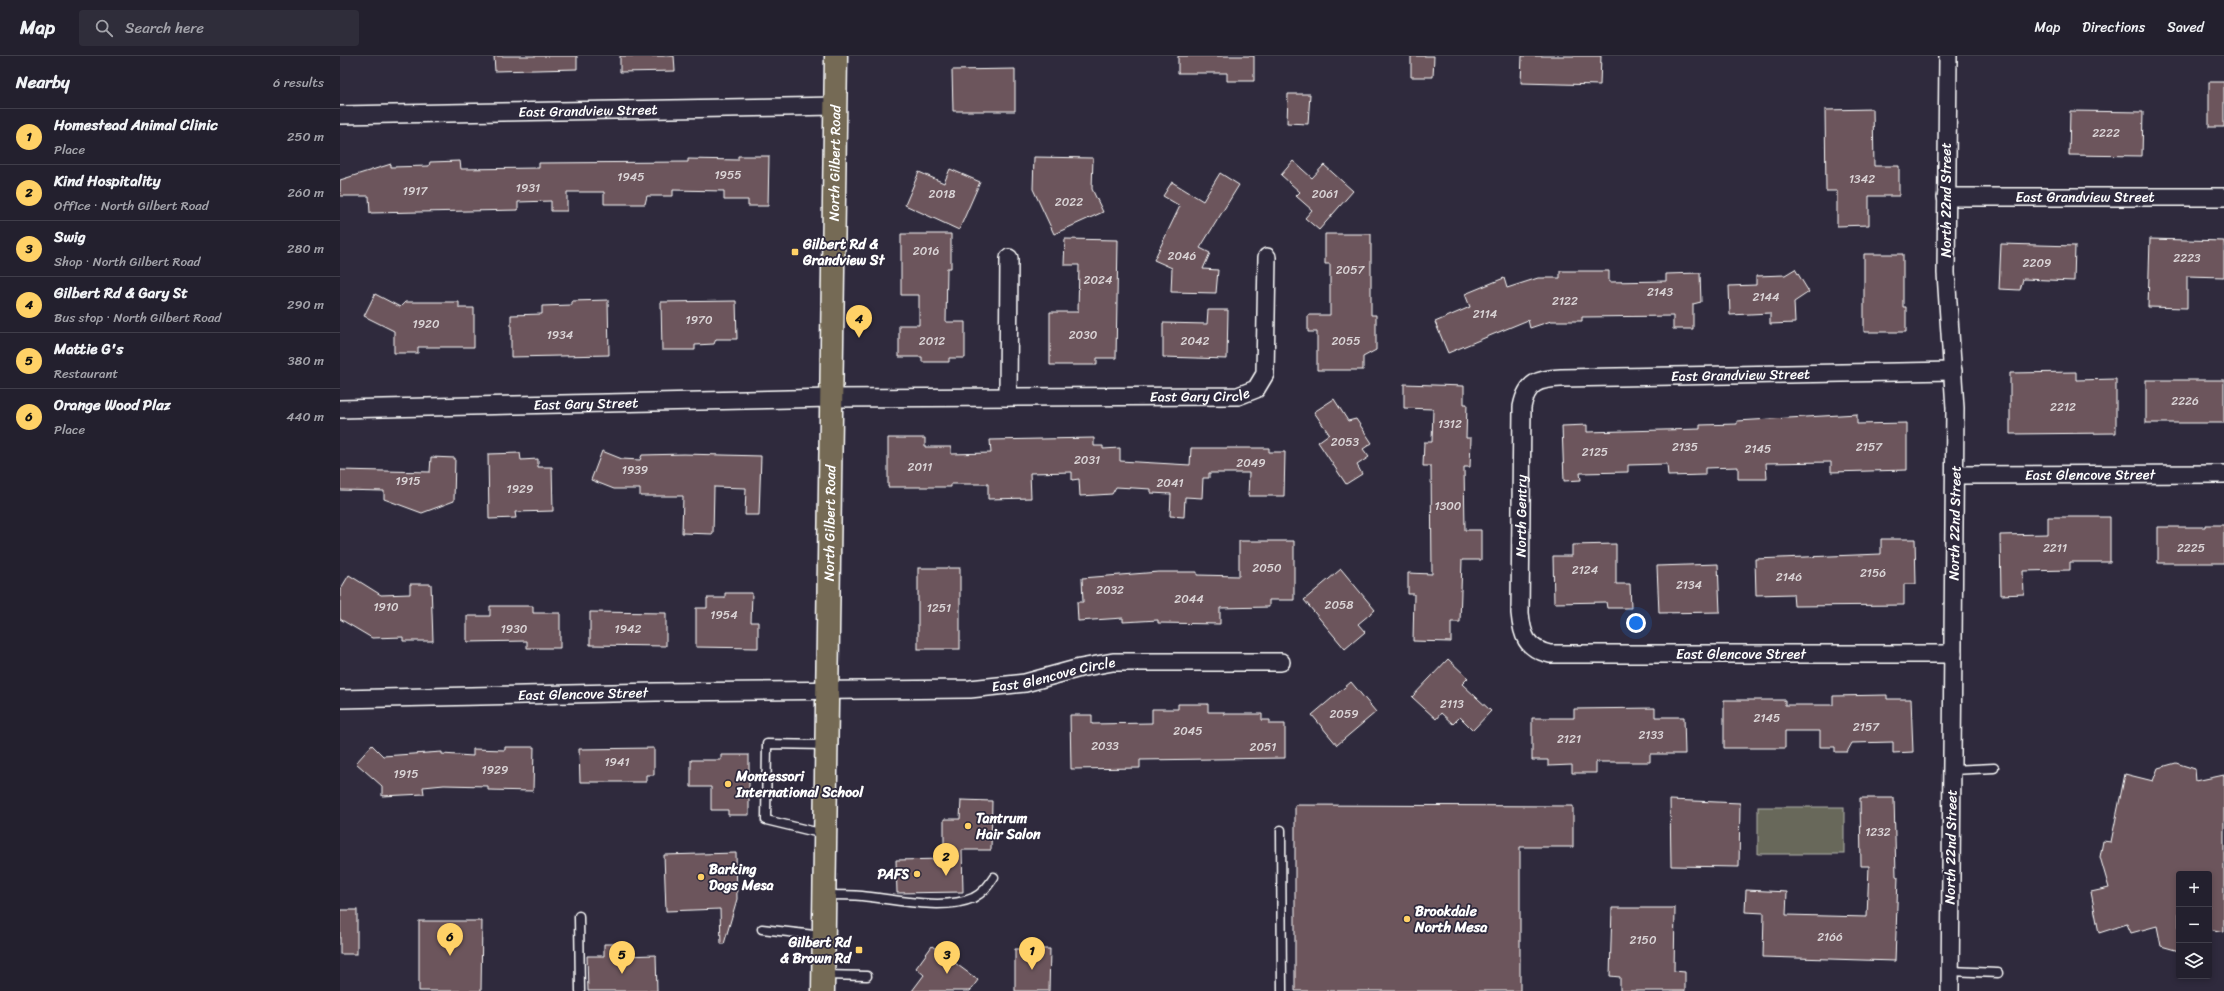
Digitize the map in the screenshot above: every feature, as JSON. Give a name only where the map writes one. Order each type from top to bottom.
[{"type":"main road","name":"North Gilbert Road","points":[[823,983],[836,56]]},
{"type":"street","name":"North 22nd Street","points":[[1948,56],[1946,272],[1954,371],[1955,475],[1950,991]]},
{"type":"street","name":"East Grandview Street","points":[[340,115],[836,106]]},
{"type":"street","name":"East Grandview Street","points":[[1946,197],[2224,197]]},
{"type":"street","name":"East Gary Circle","points":[[831,398],[1229,397],[1247,394],[1256,389],[1265,374],[1267,257]]},
{"type":"street","points":[[1008,397],[1009,258]]},
{"type":"street","name":"East Grandview Street","points":[[1530,386],[1538,381],[1561,378],[1954,371]]},
{"type":"street","name":"North Gentry","points":[[1530,386],[1524,396],[1522,418],[1520,613],[1524,636],[1530,645]]},
{"type":"street","name":"East Gary Street","points":[[340,409],[831,398]]},
{"type":"street","name":"East Glencove Street","points":[[1955,475],[2224,474]]},
{"type":"street","name":"East Glencove Street","points":[[1530,645],[1538,651],[1556,654],[1953,654]]},
{"type":"street","name":"East Glencove Circle","points":[[826,690],[988,688],[1025,683],[1080,668],[1113,662],[1280,662]]},
{"type":"street","name":"East Glencove Street","points":[[340,699],[826,690]]},
{"type":"lane","points":[[825,834],[766,820],[766,744],[826,745]]},
{"type":"lane","points":[[1952,770],[1994,768]]},
{"type":"lane","points":[[1280,830],[1282,991]]},
{"type":"lane","points":[[824,895],[861,896],[907,903],[960,902],[972,898],[986,890],[994,877]]},
{"type":"lane","points":[[579,916],[580,991]]},
{"type":"lane","points":[[762,929],[824,936]]},
{"type":"lane","points":[[1950,971],[1998,973]]},
{"type":"lane","points":[[823,983],[867,976]]},
{"type":"green space","points":[[1758,807],[1844,807],[1844,854],[1758,854]]},
{"type":"building","points":[[494,56],[577,56],[577,69],[495,71]]},
{"type":"building","points":[[620,56],[674,56],[675,71],[620,72]]},
{"type":"building","points":[[1178,56],[1254,56],[1254,81],[1227,81],[1227,73],[1178,73]]},
{"type":"building","points":[[1411,56],[1434,56],[1433,77],[1411,77]]},
{"type":"building","points":[[1522,56],[1601,56],[1600,85],[1521,83]]},
{"type":"building","points":[[1015,69],[1015,111],[953,111],[952,70]]},
{"type":"building","points":[[2209,82],[2224,82],[2224,127],[2209,127]]},
{"type":"building","points":[[1288,94],[1310,94],[1308,124],[1287,123]]},
{"type":"building","points":[[1873,109],[1874,166],[1899,166],[1899,196],[1869,196],[1869,225],[1837,226],[1837,191],[1826,191],[1825,110]]},
{"type":"building","points":[[2070,111],[2143,112],[2142,156],[2069,155]]},
{"type":"building","points":[[738,156],[769,156],[768,206],[748,206],[748,200],[724,200],[724,191],[673,190],[673,196],[647,196],[645,204],[604,204],[604,192],[567,192],[567,211],[551,211],[551,201],[518,202],[518,210],[370,213],[369,196],[340,196],[340,180],[391,164],[391,167],[429,166],[430,162],[460,161],[461,169],[539,168],[539,163],[688,162],[688,159],[738,160]]},
{"type":"building","points":[[1034,157],[1093,158],[1092,189],[1103,212],[1054,234],[1033,189]]},
{"type":"building","points":[[1293,161],[1312,178],[1324,165],[1353,191],[1319,230],[1305,218],[1312,210],[1296,196],[1300,192],[1281,175]]},
{"type":"building","points":[[950,169],[980,182],[959,230],[905,205],[919,172],[944,183]]},
{"type":"building","points":[[1220,173],[1239,185],[1200,248],[1210,253],[1203,269],[1218,270],[1216,293],[1171,292],[1172,268],[1154,260],[1180,206],[1163,196],[1172,182],[1203,201]]},
{"type":"building","points":[[901,234],[951,234],[951,268],[947,268],[946,322],[965,322],[965,358],[949,358],[949,362],[922,362],[922,357],[899,357],[899,325],[919,325],[919,295],[901,295]]},
{"type":"building","points":[[1325,234],[1371,234],[1371,315],[1376,315],[1376,350],[1363,357],[1363,370],[1317,370],[1317,332],[1308,332],[1308,315],[1330,315],[1330,264],[1325,264]]},
{"type":"building","points":[[1065,239],[1118,240],[1116,358],[1097,358],[1097,365],[1050,365],[1050,312],[1078,312],[1079,265],[1064,265]]},
{"type":"building","points":[[2150,239],[2224,241],[2224,277],[2187,276],[2187,308],[2148,307]]},
{"type":"building","points":[[2001,244],[2075,246],[2074,281],[2023,279],[2020,290],[1999,289]]},
{"type":"building","points":[[1864,254],[1903,254],[1903,307],[1906,307],[1906,332],[1864,332]]},
{"type":"building","points":[[1795,269],[1809,292],[1794,302],[1795,323],[1770,324],[1770,313],[1730,315],[1729,286],[1756,285],[1756,276],[1785,275]]},
{"type":"building","points":[[1560,271],[1609,271],[1609,282],[1666,281],[1666,274],[1700,273],[1701,302],[1693,304],[1693,329],[1673,329],[1673,316],[1582,317],[1582,321],[1551,321],[1530,328],[1528,320],[1448,353],[1435,322],[1470,307],[1465,294],[1504,278],[1507,288],[1538,278],[1560,278]]},
{"type":"building","points":[[375,294],[400,307],[405,302],[459,302],[459,308],[474,308],[474,347],[418,347],[418,353],[394,353],[394,331],[364,316]]},
{"type":"building","points":[[608,300],[609,355],[511,357],[511,315],[542,314],[542,306],[572,305],[572,301]]},
{"type":"building","points":[[736,301],[737,339],[716,339],[714,344],[695,345],[695,350],[662,350],[661,302]]},
{"type":"building","points":[[1208,310],[1228,310],[1227,359],[1163,357],[1163,323],[1207,324]]},
{"type":"building","points":[[2076,372],[2076,380],[2116,379],[2116,433],[2010,434],[2010,373]]},
{"type":"building","points":[[2146,380],[2224,380],[2224,423],[2146,423]]},
{"type":"building","points":[[1404,384],[1464,386],[1464,404],[1467,404],[1466,438],[1471,438],[1470,467],[1464,467],[1465,530],[1481,530],[1481,560],[1462,560],[1460,622],[1451,622],[1451,642],[1413,641],[1414,594],[1408,594],[1408,573],[1432,574],[1431,466],[1423,466],[1424,442],[1432,442],[1433,409],[1404,408]]},
{"type":"building","points":[[1334,399],[1348,421],[1356,419],[1372,443],[1363,449],[1369,457],[1357,465],[1362,474],[1346,484],[1318,442],[1329,434],[1314,412]]},
{"type":"building","points":[[1857,414],[1857,424],[1907,423],[1907,470],[1831,472],[1831,462],[1766,463],[1767,479],[1738,479],[1738,467],[1705,468],[1705,475],[1668,476],[1667,464],[1628,465],[1628,472],[1580,473],[1581,480],[1564,481],[1562,426],[1587,425],[1587,432],[1700,429],[1700,425],[1737,424],[1737,421]]},
{"type":"building","points":[[888,438],[925,438],[925,447],[951,447],[951,454],[991,453],[990,440],[1094,438],[1094,446],[1103,446],[1103,449],[1120,448],[1120,461],[1190,465],[1191,448],[1269,448],[1269,452],[1285,452],[1284,496],[1248,496],[1249,473],[1209,473],[1209,478],[1203,478],[1202,498],[1185,497],[1184,517],[1170,516],[1171,494],[1151,493],[1151,489],[1116,487],[1112,494],[1080,496],[1079,479],[1072,480],[1072,472],[1030,473],[1031,498],[988,499],[988,484],[951,484],[951,487],[888,487]]},
{"type":"building","points":[[602,451],[622,459],[640,460],[642,455],[684,454],[761,456],[759,515],[745,515],[746,488],[714,487],[713,534],[682,533],[683,496],[640,496],[640,489],[614,489],[591,480]]},
{"type":"building","points":[[520,453],[521,460],[538,459],[538,467],[552,467],[553,511],[515,512],[516,518],[489,519],[488,454]]},
{"type":"building","points":[[431,457],[455,458],[454,501],[422,513],[384,499],[384,491],[340,490],[340,470],[430,472]]},
{"type":"building","points":[[2048,517],[2110,517],[2110,562],[2070,562],[2070,570],[2023,571],[2024,594],[2001,595],[2000,535],[2048,534]]},
{"type":"building","points":[[2205,525],[2224,525],[2224,563],[2158,563],[2158,527],[2205,527]]},
{"type":"building","points":[[1881,539],[1915,539],[1916,584],[1904,584],[1904,605],[1794,606],[1793,594],[1756,595],[1755,559],[1881,554]]},
{"type":"building","points":[[1239,541],[1294,541],[1294,600],[1269,600],[1269,607],[1220,608],[1220,624],[1158,623],[1158,620],[1123,622],[1123,618],[1078,621],[1077,602],[1083,602],[1082,578],[1159,572],[1197,572],[1197,575],[1239,576]]},
{"type":"building","points":[[1616,544],[1616,584],[1630,584],[1631,608],[1607,608],[1606,602],[1554,603],[1553,556],[1572,556],[1572,545]]},
{"type":"building","points":[[1718,564],[1720,612],[1659,613],[1657,566]]},
{"type":"building","points":[[918,568],[960,568],[960,649],[918,649]]},
{"type":"building","points":[[1341,569],[1375,610],[1358,624],[1365,632],[1345,649],[1304,600]]},
{"type":"building","points":[[349,575],[381,595],[410,594],[410,584],[431,584],[433,641],[403,641],[403,637],[372,638],[340,619],[340,590]]},
{"type":"building","points":[[725,593],[752,593],[751,622],[758,622],[758,648],[696,647],[696,608],[707,608],[707,598],[725,598]]},
{"type":"building","points":[[490,606],[533,606],[533,613],[560,613],[560,648],[527,648],[527,641],[467,642],[467,616],[490,616]]},
{"type":"building","points":[[590,612],[666,613],[666,646],[590,645]]},
{"type":"building","points":[[1448,659],[1468,678],[1462,684],[1491,711],[1473,730],[1460,717],[1453,724],[1441,713],[1436,719],[1412,697]]},
{"type":"building","points":[[1351,682],[1376,712],[1337,745],[1312,715]]},
{"type":"building","points":[[1887,695],[1887,699],[1911,699],[1913,752],[1893,753],[1893,742],[1852,743],[1847,752],[1835,752],[1835,747],[1820,747],[1820,731],[1785,731],[1785,748],[1724,748],[1724,700],[1785,700],[1785,705],[1833,705],[1833,696]]},
{"type":"building","points":[[1178,704],[1208,704],[1208,712],[1224,712],[1224,714],[1262,714],[1262,720],[1270,720],[1270,724],[1285,724],[1285,758],[1140,760],[1140,768],[1071,769],[1070,715],[1092,715],[1092,724],[1152,723],[1152,709],[1178,709]]},
{"type":"building","points":[[1655,708],[1655,717],[1684,717],[1685,754],[1650,754],[1650,762],[1596,762],[1596,773],[1572,773],[1572,765],[1548,766],[1548,760],[1532,760],[1532,718],[1574,718],[1574,709]]},
{"type":"building","points":[[372,745],[383,756],[442,752],[442,754],[473,756],[473,749],[505,750],[505,747],[534,747],[533,791],[488,790],[488,786],[444,785],[423,787],[424,794],[382,796],[382,786],[356,763]]},
{"type":"building","points":[[654,748],[654,775],[646,775],[646,782],[580,782],[579,749]]},
{"type":"building","points":[[721,755],[749,755],[749,815],[728,815],[728,810],[711,810],[711,787],[691,787],[691,760],[721,760]]},
{"type":"building","points":[[2176,763],[2195,769],[2196,781],[2224,775],[2224,932],[2212,930],[2212,871],[2176,871],[2176,950],[2161,946],[2157,926],[2131,933],[2127,924],[2099,933],[2091,892],[2109,888],[2100,857],[2103,841],[2111,842],[2125,774],[2153,781],[2158,768]]},
{"type":"building","points":[[1860,798],[1894,798],[1896,876],[1898,877],[1895,961],[1763,957],[1764,913],[1745,912],[1746,890],[1787,892],[1786,915],[1867,917],[1869,866],[1861,866]]},
{"type":"building","points":[[961,800],[992,801],[991,850],[962,850],[963,892],[897,893],[896,860],[944,859],[944,819],[960,819]]},
{"type":"building","points":[[1670,800],[1740,803],[1739,867],[1671,866]]},
{"type":"building","name":"Brookdale North Mesa","points":[[1295,805],[1573,806],[1573,847],[1520,847],[1520,991],[1295,991]]},
{"type":"building","name":"Barking Dogs Mesa","points":[[736,853],[737,899],[724,944],[721,944],[720,909],[666,911],[664,855]]},
{"type":"building","points":[[1612,908],[1675,908],[1674,971],[1685,972],[1685,991],[1620,991],[1620,977],[1610,976]]},
{"type":"building","points":[[340,910],[357,910],[357,954],[340,954]]},
{"type":"building","points":[[419,921],[482,921],[481,991],[419,991]]},
{"type":"building","points":[[604,944],[619,944],[620,956],[656,955],[657,991],[588,991],[587,956],[604,956]]},
{"type":"building","points":[[932,946],[978,980],[970,991],[912,991],[924,975],[916,968]]},
{"type":"building","points":[[1015,949],[1050,949],[1049,991],[1015,991]]},
{"type":"place","name":"Gilbert Rd & Grandview St","points":[[795,252]]},
{"type":"place","name":"Gilbert Rd & Gary St","points":[[859,338]]},
{"type":"place","name":"Montessori International School","points":[[728,784]]},
{"type":"place","name":"Tantrum Hair Salon","points":[[968,826]]},
{"type":"place","name":"PAFS","points":[[917,874]]},
{"type":"place","name":"Kind Hospitality","points":[[946,876]]},
{"type":"place","name":"Barking Dogs Mesa","points":[[701,877]]},
{"type":"place","name":"Brookdale North Mesa","points":[[1407,919]]},
{"type":"place","name":"Gilbert Rd & Brown Rd","points":[[859,950]]},
{"type":"place","name":"Orange Wood Plaz","points":[[450,956]]},
{"type":"place","name":"Homestead Animal Clinic","points":[[1032,970]]},
{"type":"place","name":"Mattie G's","points":[[622,974]]},
{"type":"place","name":"Swig","points":[[947,974]]}]
